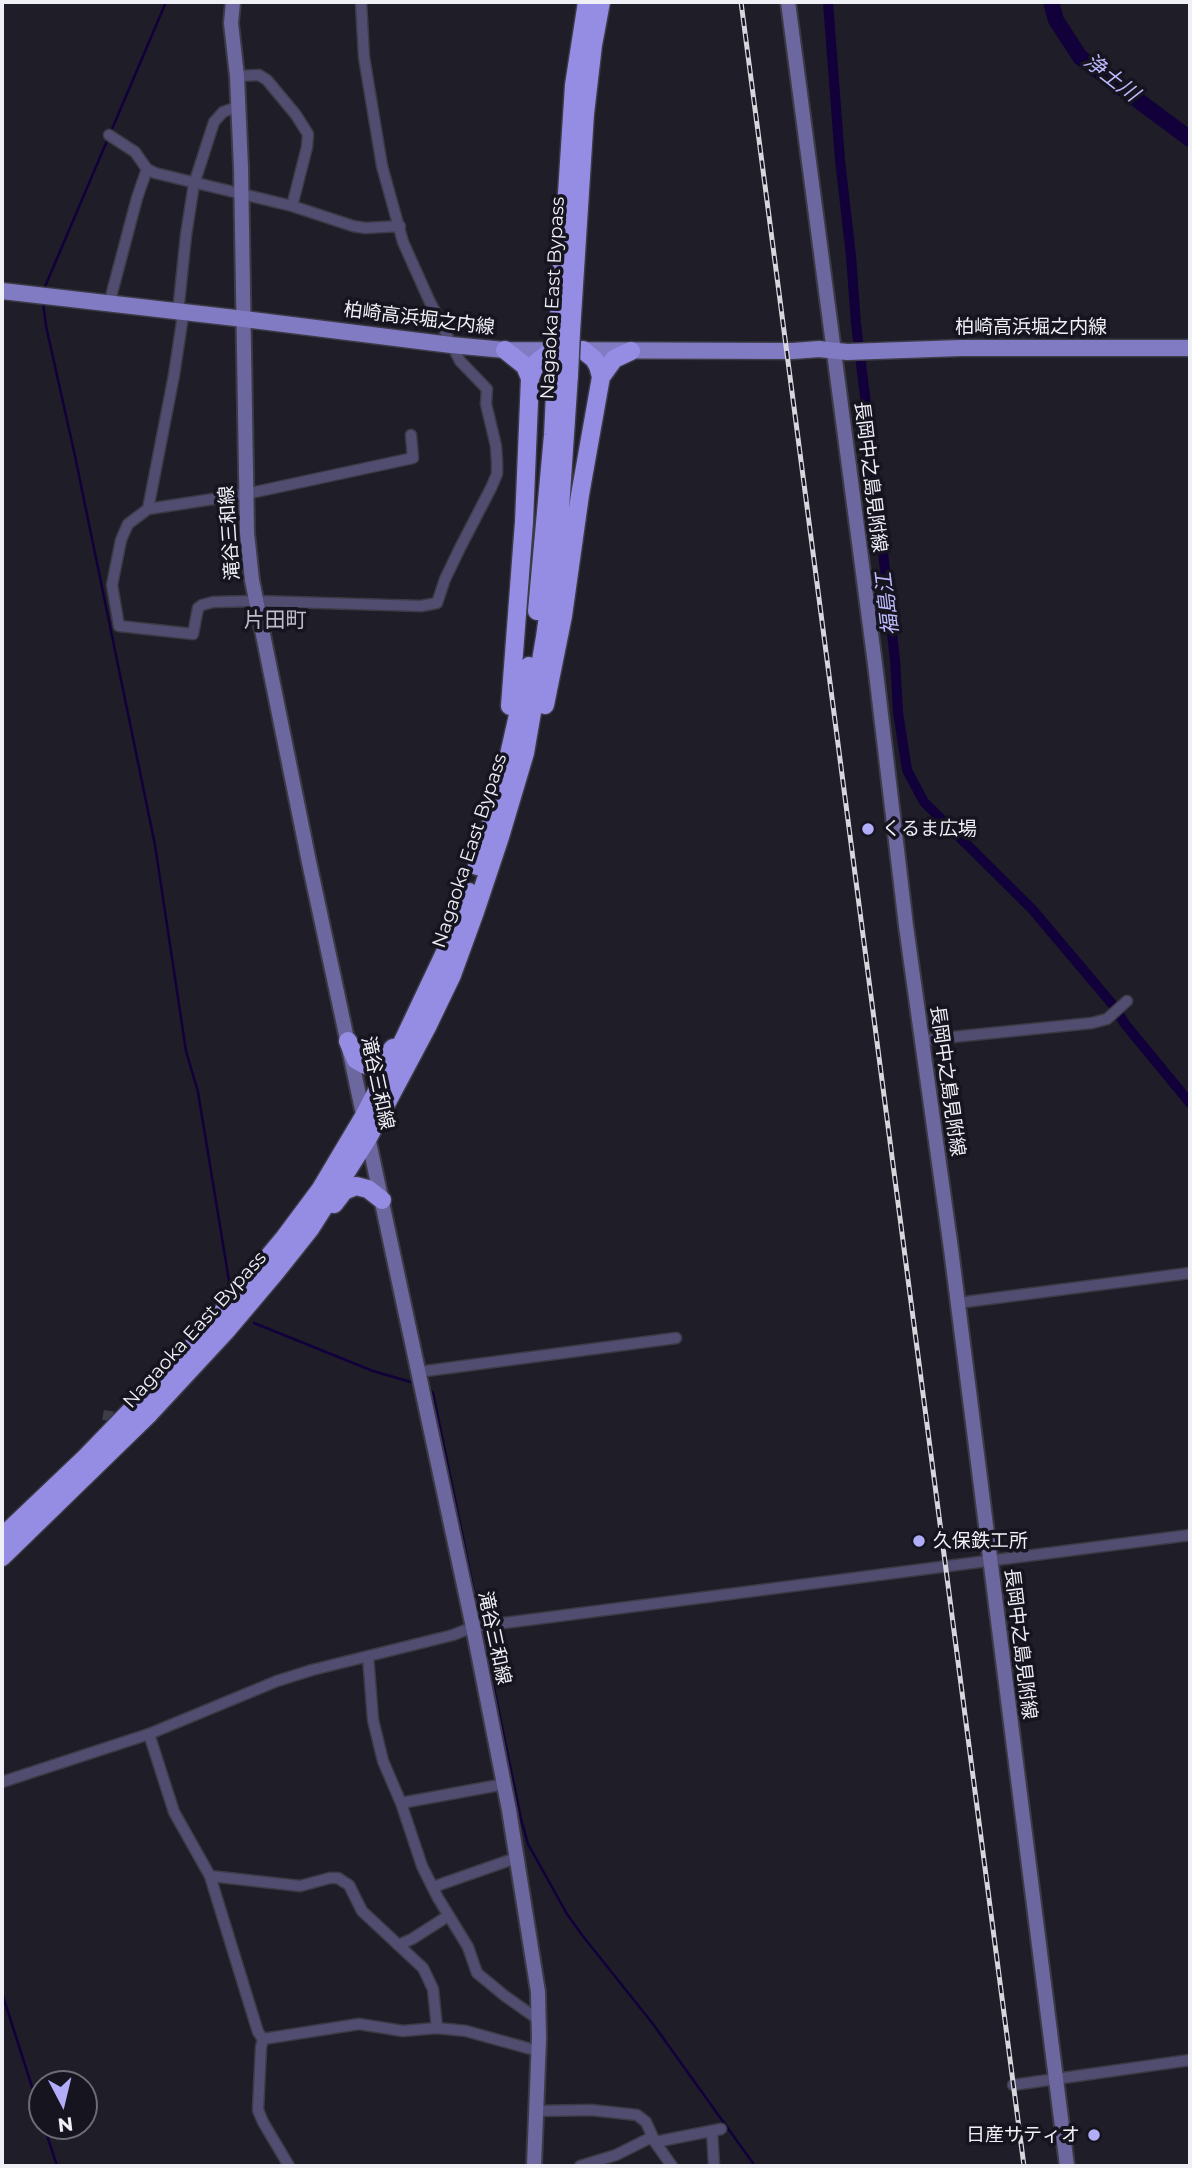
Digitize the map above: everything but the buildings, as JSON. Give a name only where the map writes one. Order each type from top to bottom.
[{"type":"highway","name":"Nagaoka East Bypass","points":[[565,332],[573,96],[576,61],[587,2]]},
{"type":"highway","name":"Nagaoka East Bypass","points":[[2,1557],[149,1414],[226,1331],[290,1255],[310,1229],[368,1138],[452,975],[526,771],[529,697],[559,435],[584,114],[601,2]]},
{"type":"highway","points":[[505,350],[525,366],[530,378]]},
{"type":"highway","points":[[529,697],[563,617],[601,377],[594,359],[583,350]]},
{"type":"highway","points":[[529,697],[521,569],[530,378],[537,362],[551,351]]},
{"type":"highway","points":[[601,377],[614,359],[631,351]]},
{"type":"highway","name":"Nagaoka East Bypass","points":[[2,1537],[121,1422],[200,1339],[285,1237],[340,1158],[403,1041],[455,931],[493,819],[529,697]]},
{"type":"highway","points":[[348,1041],[356,1060],[365,1065],[380,1063],[390,1053],[414,1008],[493,819]]},
{"type":"highway","points":[[149,1414],[205,1362],[270,1289],[344,1191],[356,1186],[363,1187],[382,1200]]},
{"type":"main road","name":"滝谷三和線","points":[[233,2],[231,23],[237,76],[242,195],[249,561],[309,862],[505,1784],[535,1968],[539,2020],[534,2166]]},
{"type":"main road","name":"長岡中之島見附線","points":[[788,2],[840,351],[846,435],[906,926],[1067,2166]]},
{"type":"main road","name":"柏崎高浜堀之内線","points":[[2,291],[505,350],[1190,348]]},
{"type":"street","points":[[361,2],[362,41],[382,166],[403,242],[419,280],[463,367],[487,389],[486,404],[497,462],[491,488],[445,579],[437,603],[421,606],[213,602],[201,605],[196,613],[193,634],[119,626],[112,585],[121,540],[128,523],[148,509],[246,494],[413,458],[411,435]]},
{"type":"street","points":[[237,76],[259,75],[267,80],[308,134],[292,206]]},
{"type":"street","points":[[148,509],[174,375],[181,322],[179,303],[183,262],[194,184],[214,122],[223,112],[237,107]]},
{"type":"street","points":[[109,135],[135,152],[147,169],[194,184],[292,206],[353,226],[400,226]]},
{"type":"street","points":[[109,303],[136,198],[147,169]]},
{"type":"street","points":[[923,1041],[1092,1023],[1107,1019],[1125,1003]]},
{"type":"street","points":[[957,1303],[1190,1273]]},
{"type":"street","points":[[418,1372],[676,1338]]},
{"type":"street","points":[[2,1782],[149,1734],[277,1681],[453,1635],[473,1627],[1190,1535]]},
{"type":"street","points":[[368,1657],[373,1720],[383,1761],[401,1802],[422,1866],[468,1947],[477,1973],[539,2020]]},
{"type":"street","points":[[149,1734],[174,1812],[210,1876],[222,1911],[258,2032],[263,2039],[258,2110],[289,2166]]},
{"type":"street","points":[[401,1802],[505,1784]]},
{"type":"street","points":[[433,1888],[516,1858]]},
{"type":"street","points":[[210,1876],[300,1886],[338,1878],[349,1885],[362,1912],[423,1968],[430,1979],[437,2028]]},
{"type":"street","points":[[398,1945],[448,1916]]},
{"type":"street","points":[[263,2039],[359,2024],[403,2031],[437,2028],[476,2033],[538,2051]]},
{"type":"street","points":[[1013,2085],[1190,2060]]},
{"type":"street","points":[[536,2111],[637,2115],[646,2122],[654,2140],[672,2166]]},
{"type":"street","points":[[580,2166],[654,2140],[717,2130],[714,2166]]},
{"type":"waterway","points":[[44,289],[166,2]]},
{"type":"waterway","name":"福島江","points":[[828,2],[856,324],[895,660],[898,712],[907,770],[924,802],[1032,909],[1113,1005],[1125,1024],[1190,1103]]},
{"type":"waterway","name":"浄土川","points":[[1051,2],[1056,20],[1080,57],[1190,139]]},
{"type":"waterway","points":[[43,302],[155,845],[186,1051],[198,1092],[230,1287]]},
{"type":"waterway","points":[[254,1323],[373,1371],[414,1383]]},
{"type":"waterway","points":[[427,1387],[433,1393],[528,1844],[567,1914],[653,2024],[755,2166]]},
{"type":"waterway","points":[[2,1993],[28,2074]]},
{"type":"waterway","points":[[49,2140],[57,2166]]},
{"type":"tunnel","points":[[103,1415],[123,1418]]},
{"type":"railway","points":[[741,2],[1024,2166]]},
{"type":"place","name":"くるま広場","points":[[868,829]]},
{"type":"place","name":"久保鉄工所","points":[[919,1541]]},
{"type":"place","name":"日産サティオ","points":[[1094,2135]]},
{"type":"district","name":"片田町","points":[[275,621]]}]
